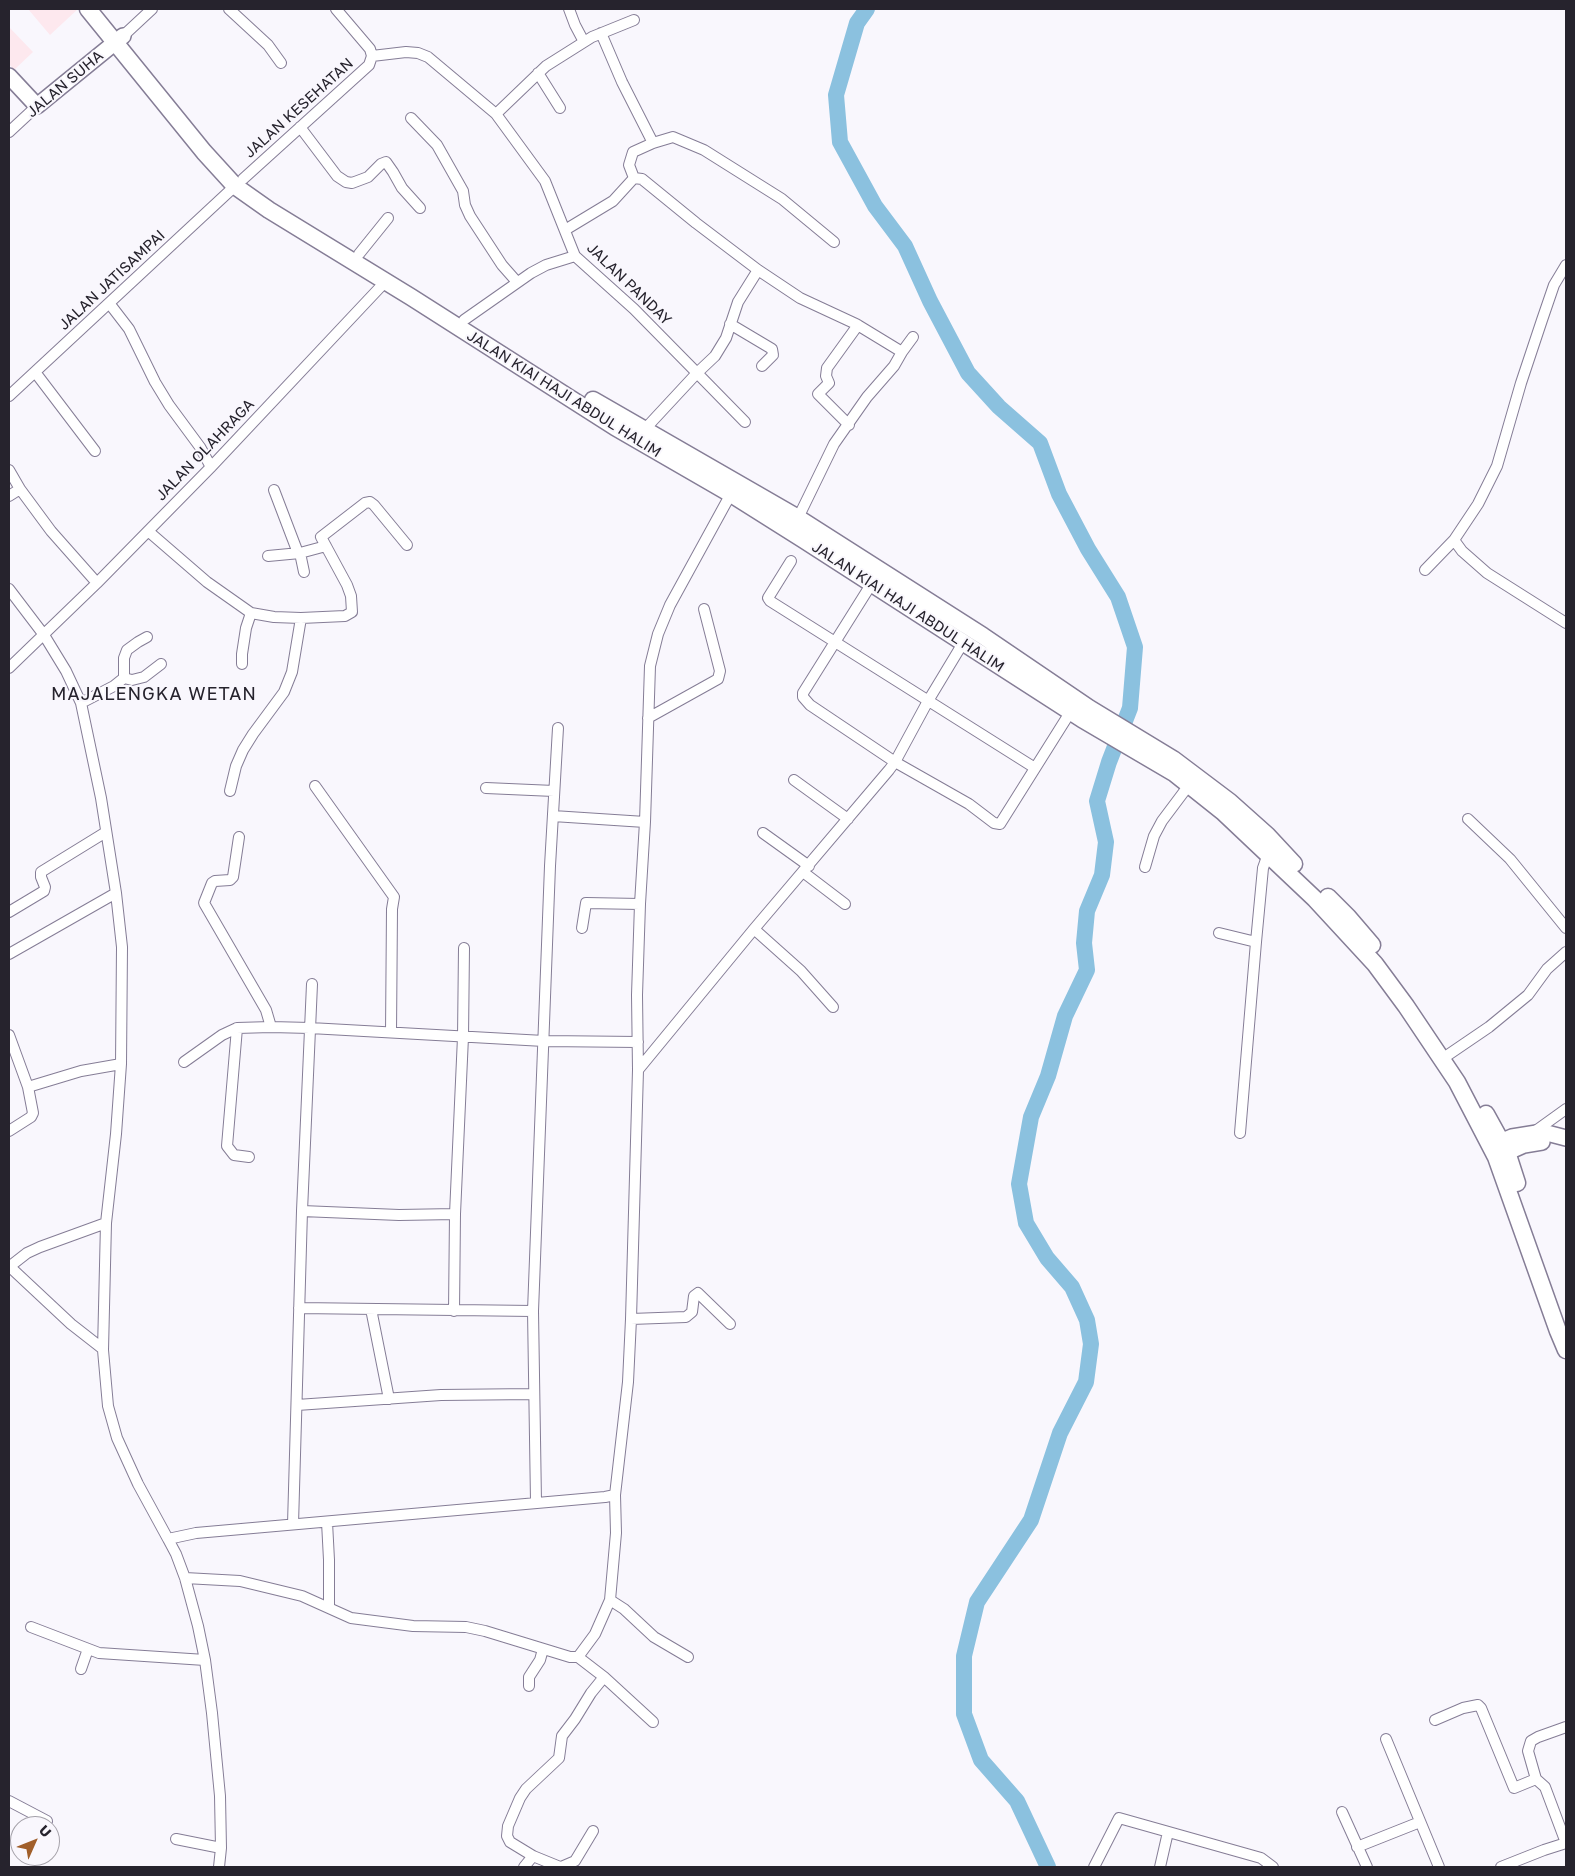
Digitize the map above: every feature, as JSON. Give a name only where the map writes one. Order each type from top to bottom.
[{"type":"main road","name":"JALAN KIAI HAJI ABDUL HALIM","points":[[88,9],[119,39],[217,152],[239,182],[269,210],[411,297],[615,427],[734,489],[798,518],[982,636],[1081,713]]},
{"type":"main road","name":"JALAN KIAI HAJI ABDUL HALIM","points":[[100,9],[119,39]]},
{"type":"main road","name":"JALAN SUHA","points":[[37,106],[119,39]]},
{"type":"main road","points":[[9,76],[37,106]]},
{"type":"main road","name":"JALAN KIAI HAJI ABDUL HALIM","points":[[239,182],[282,206],[542,370],[645,429],[963,643],[1081,713],[1148,750],[1173,759],[1230,802],[1267,835],[1348,917],[1381,955],[1417,1003],[1447,1056],[1457,1082],[1499,1149],[1566,1324]]},
{"type":"main road","name":"JALAN KIAI HAJI ABDUL HALIM","points":[[1148,750],[1174,774],[1223,812],[1315,899],[1375,964],[1447,1056]]},
{"type":"main road","points":[[1499,1149],[1533,1138],[1544,1141],[1560,1137]]},
{"type":"main road","name":"JALAN KIAI HAJI ABDUL HALIM","points":[[1499,1149],[1558,1331],[1566,1350]]},
{"type":"street","points":[[119,39],[152,9]]},
{"type":"street","points":[[228,9],[268,45],[281,63]]},
{"type":"street","name":"JALAN KESEHATAN","points":[[239,182],[369,65],[372,56],[370,49],[336,9]]},
{"type":"street","points":[[568,9],[584,42]]},
{"type":"street","points":[[496,114],[538,73],[584,42],[634,20]]},
{"type":"street","points":[[601,33],[622,82],[653,143]]},
{"type":"street","name":"JALAN PANDAY","points":[[372,56],[418,52],[428,57],[496,114],[545,181],[575,256],[634,309],[745,422]]},
{"type":"street","points":[[538,73],[560,108]]},
{"type":"street","name":"JALAN SUHA","points":[[9,132],[37,106]]},
{"type":"street","points":[[411,118],[437,145],[463,192],[465,205],[470,216],[502,265],[517,282]]},
{"type":"street","points":[[300,127],[337,176],[346,182],[352,183],[368,177],[381,164],[386,162],[394,172],[402,188],[420,208]]},
{"type":"street","points":[[634,178],[629,165],[633,152],[653,143],[673,138],[704,150],[782,200],[834,242]]},
{"type":"street","points":[[564,230],[614,201],[634,178]]},
{"type":"street","points":[[634,178],[642,179],[652,186],[696,223],[758,270],[800,298],[858,326],[902,352]]},
{"type":"street","name":"JALAN JATISAMPAI","points":[[9,396],[239,182]]},
{"type":"street","points":[[359,254],[388,218]]},
{"type":"street","points":[[464,320],[517,282],[546,265],[575,256]]},
{"type":"street","points":[[1425,570],[1452,543],[1478,504],[1497,466],[1521,383],[1554,285],[1566,265]]},
{"type":"street","points":[[645,429],[715,356],[726,338],[742,292],[758,270]]},
{"type":"street","name":"JALAN OLAHRAGA","points":[[9,668],[97,583],[211,467],[385,282]]},
{"type":"street","points":[[109,303],[129,329],[155,382],[169,405],[200,447],[211,467]]},
{"type":"street","points":[[730,324],[772,349],[773,355],[762,366]]},
{"type":"street","points":[[849,424],[818,394],[829,383],[826,372],[858,326]]},
{"type":"street","points":[[798,518],[834,444],[866,398],[894,366],[913,337]]},
{"type":"street","points":[[35,372],[95,451]]},
{"type":"street","points":[[9,470],[20,489],[51,530],[97,583]]},
{"type":"street","points":[[9,496],[20,489]]},
{"type":"street","points":[[578,1657],[595,1634],[610,1600],[616,1533],[615,1495],[628,1382],[638,1070],[640,904],[645,822],[650,666],[658,634],[670,605],[734,489]]},
{"type":"street","points":[[274,490],[299,553],[304,572]]},
{"type":"street","points":[[148,531],[207,582],[251,613],[274,617],[345,616],[352,612],[351,596],[347,585],[321,538],[323,534],[360,506],[370,502],[374,505],[408,545]]},
{"type":"street","points":[[1452,543],[1487,573],[1566,623]]},
{"type":"street","points":[[268,556],[299,553],[326,546]]},
{"type":"street","points":[[791,561],[768,598],[774,604],[1035,768]]},
{"type":"street","points":[[872,583],[804,693],[805,701],[895,762],[968,804],[998,824],[1001,824],[1035,768],[1081,713]]},
{"type":"street","points":[[9,589],[12,602],[44,635],[66,672],[81,703],[106,832],[122,947],[120,1064],[116,1134],[106,1222],[103,1349],[108,1406],[117,1438],[138,1484],[176,1554],[185,1578],[198,1626],[205,1660],[212,1713],[219,1787],[221,1848],[219,1867]]},
{"type":"street","points":[[648,718],[718,679],[720,671],[704,610]]},
{"type":"street","points":[[242,664],[246,628],[251,613]]},
{"type":"street","points":[[230,791],[236,766],[243,750],[252,734],[284,692],[292,672],[302,618]]},
{"type":"street","points":[[124,678],[124,658],[127,650],[147,637]]},
{"type":"street","points":[[638,1070],[895,762],[928,701],[963,643]]},
{"type":"street","points":[[124,678],[132,680],[144,677],[161,664]]},
{"type":"street","points":[[81,703],[114,686],[124,678]]},
{"type":"street","points":[[536,1502],[533,1311],[558,728]]},
{"type":"street","points":[[794,780],[848,819]]},
{"type":"street","points":[[1145,867],[1158,829],[1189,785]]},
{"type":"street","points":[[315,786],[394,897],[392,909],[391,1032]]},
{"type":"street","points":[[486,788],[554,791]]},
{"type":"street","points":[[553,816],[645,822]]},
{"type":"street","points":[[1468,818],[1510,859],[1566,928]]},
{"type":"street","points":[[9,912],[44,891],[45,887],[41,878],[41,872],[106,832]]},
{"type":"street","points":[[763,832],[845,904]]},
{"type":"street","points":[[239,837],[233,877],[230,880],[215,881],[204,903],[266,1010],[271,1027]]},
{"type":"street","points":[[1240,1133],[1256,942],[1264,868],[1268,854]]},
{"type":"street","points":[[9,954],[116,893]]},
{"type":"street","points":[[582,928],[586,903],[640,904]]},
{"type":"street","points":[[754,930],[801,971],[833,1006]]},
{"type":"street","points":[[1219,932],[1256,942]]},
{"type":"street","points":[[454,1311],[455,1214],[463,1037],[464,948]]},
{"type":"street","points":[[1447,1056],[1489,1027],[1528,995],[1547,969],[1566,952]]},
{"type":"street","points":[[293,1524],[302,1211],[312,984]]},
{"type":"street","points":[[184,1062],[222,1035],[237,1028],[310,1028],[544,1041],[638,1042]]},
{"type":"street","points":[[237,1028],[228,1146],[234,1155],[249,1157]]},
{"type":"street","points":[[9,1035],[28,1087],[33,1115],[9,1131]]},
{"type":"street","points":[[28,1087],[80,1071],[120,1064]]},
{"type":"street","points":[[1533,1138],[1566,1109]]},
{"type":"street","points":[[302,1211],[400,1215],[455,1214]]},
{"type":"street","points":[[103,1349],[70,1324],[10,1263],[40,1247],[106,1222]]},
{"type":"street","points":[[631,1319],[686,1317],[692,1312],[694,1296],[698,1293],[730,1324]]},
{"type":"street","points":[[299,1308],[533,1311]]},
{"type":"street","points":[[371,1309],[388,1399]]},
{"type":"street","points":[[297,1405],[441,1395],[533,1394]]},
{"type":"street","points":[[168,1539],[196,1533],[615,1495]]},
{"type":"street","points":[[326,1522],[329,1560],[329,1608]]},
{"type":"street","points":[[185,1578],[240,1581],[302,1596],[351,1618],[413,1626],[466,1627],[570,1657],[578,1657],[604,1677],[653,1722]]},
{"type":"street","points":[[610,1600],[624,1609],[654,1637],[688,1657]]},
{"type":"street","points":[[31,1627],[88,1650],[108,1655],[205,1660]]},
{"type":"street","points":[[529,1686],[529,1677],[540,1660],[543,1649]]},
{"type":"street","points":[[81,1669],[88,1650]]},
{"type":"street","points":[[593,1831],[575,1860],[561,1867],[533,1856],[510,1842],[507,1836],[508,1826],[520,1798],[526,1789],[559,1758],[562,1736],[575,1719],[590,1693],[604,1677]]},
{"type":"street","points":[[1435,1720],[1463,1708],[1478,1705],[1481,1708],[1514,1788],[1536,1779]]},
{"type":"street","points":[[1501,1867],[1566,1843],[1545,1787],[1536,1779],[1528,1751],[1531,1742],[1538,1737],[1566,1727]]},
{"type":"street","points":[[1386,1739],[1439,1867]]},
{"type":"street","points":[[9,1801],[38,1816]]},
{"type":"street","points":[[1342,1812],[1367,1867]]},
{"type":"street","points":[[1094,1867],[1119,1818],[1261,1858],[1273,1867]]},
{"type":"street","points":[[1357,1847],[1420,1822]]},
{"type":"street","points":[[1160,1867],[1168,1832]]},
{"type":"street","points":[[176,1839],[221,1848]]},
{"type":"street","points":[[524,1867],[533,1856]]},
{"type":"shaded area","points":[[28,9],[78,9],[50,35]]},
{"type":"shaded area","points":[[9,27],[33,52],[14,70],[9,64]]},
{"type":"waterway","points":[[867,9],[857,23],[836,95],[840,142],[875,206],[905,246],[930,301],[968,373],[999,407],[1040,443],[1059,494],[1088,549],[1118,597],[1135,647],[1130,708],[1109,762],[1097,801],[1106,842],[1102,875],[1087,911],[1084,943],[1087,970],[1065,1016],[1048,1076],[1031,1117],[1019,1184],[1026,1223],[1047,1258],[1072,1287],[1087,1320],[1091,1344],[1086,1382],[1060,1433],[1031,1520],[977,1602],[964,1656],[964,1714],[981,1760],[1017,1801],[1048,1867]]},
{"type":"district","name":"MAJALENGKA WETAN","points":[[154,694]]}]
